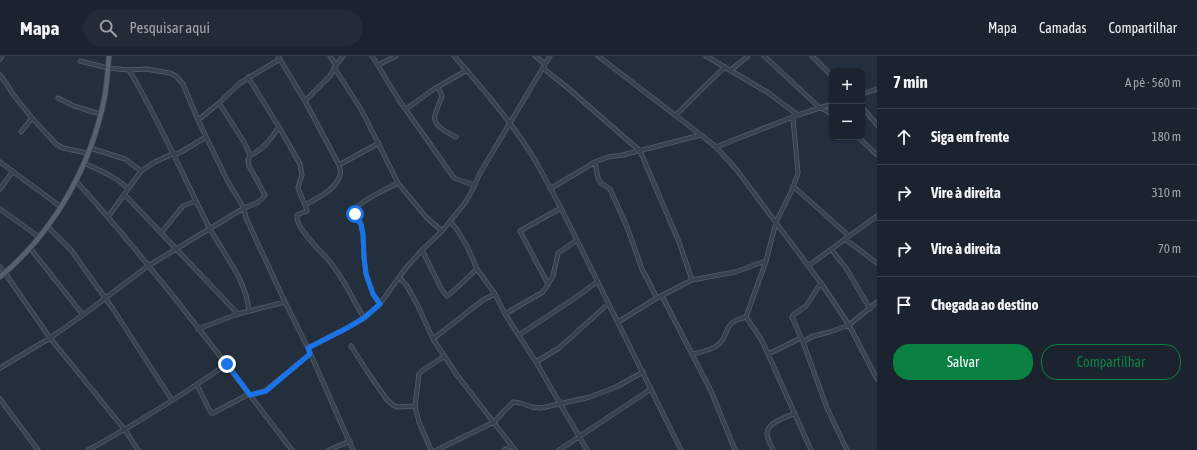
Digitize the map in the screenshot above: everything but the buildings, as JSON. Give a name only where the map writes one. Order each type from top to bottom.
[{"type":"main road","points":[[0,277],[30,248],[48,227],[76,181],[90,148],[100,114],[105,95],[109,56]]},
{"type":"street","points":[[330,56],[335,67],[362,111],[398,183],[426,217],[442,231]]},
{"type":"street","points":[[305,101],[330,76],[343,56]]},
{"type":"street","points":[[372,56],[406,109],[454,178],[474,185]]},
{"type":"street","points":[[378,65],[396,56]]},
{"type":"street","points":[[454,56],[510,124],[530,152],[561,208],[681,450]]},
{"type":"street","points":[[535,56],[569,89],[640,151],[679,242],[692,280]]},
{"type":"street","points":[[308,348],[364,318],[380,304],[405,269],[442,231],[465,203],[474,185],[550,56]]},
{"type":"street","points":[[598,56],[716,147],[736,169],[821,283],[849,325],[877,379]]},
{"type":"street","points":[[706,56],[767,92],[798,115]]},
{"type":"street","points":[[731,70],[748,56]]},
{"type":"street","points":[[764,56],[820,108],[829,113]]},
{"type":"street","points":[[198,120],[240,83],[279,57],[340,165],[340,175],[332,188],[305,205]]},
{"type":"street","points":[[814,57],[829,73]]},
{"type":"street","points":[[80,61],[108,68],[129,70],[146,69],[170,73],[176,76],[183,84],[198,120],[228,182],[244,208],[246,218],[308,348],[354,450]]},
{"type":"street","points":[[676,115],[725,67]]},
{"type":"street","points":[[129,70],[143,93],[174,153],[210,229],[232,264],[244,288],[248,300],[249,310]]},
{"type":"street","points":[[406,109],[438,87],[467,70]]},
{"type":"street","points":[[0,75],[32,118],[59,146],[87,153]]},
{"type":"street","points":[[248,77],[300,164],[302,175],[298,187],[307,211],[297,216],[297,220],[311,242],[339,274],[364,318]]},
{"type":"street","points":[[438,87],[442,96],[435,120],[442,130],[456,137]]},
{"type":"street","points":[[865,93],[877,89]]},
{"type":"street","points":[[58,98],[74,106],[100,114]]},
{"type":"street","points":[[0,368],[83,316],[148,266],[244,208],[256,204],[261,200],[265,195],[249,166],[248,160],[250,155],[244,142],[219,103]]},
{"type":"street","points":[[716,147],[798,115],[829,105]]},
{"type":"street","points":[[865,111],[877,125]]},
{"type":"street","points":[[21,132],[32,118]]},
{"type":"street","points":[[693,354],[719,345],[725,337],[728,326],[746,317],[766,261],[776,222],[798,173],[793,118]]},
{"type":"street","points":[[250,155],[255,154],[279,127]]},
{"type":"street","points":[[550,189],[594,162],[608,157],[640,151],[701,135]]},
{"type":"street","points":[[108,217],[142,171],[155,162],[174,153],[177,154],[206,137]]},
{"type":"street","points":[[861,140],[877,155]]},
{"type":"street","points":[[340,165],[379,143]]},
{"type":"street","points":[[90,148],[125,159],[142,171]]},
{"type":"street","points":[[0,162],[61,207]]},
{"type":"street","points":[[594,162],[599,181],[610,189],[627,226],[642,269],[657,298]]},
{"type":"street","points":[[84,163],[113,177],[128,189]]},
{"type":"street","points":[[0,189],[13,171]]},
{"type":"street","points":[[76,181],[108,217],[227,364],[292,450]]},
{"type":"street","points":[[380,304],[373,294],[366,274],[361,224],[354,210],[368,199],[398,183]]},
{"type":"street","points":[[793,186],[850,236]]},
{"type":"street","points":[[124,194],[238,314]]},
{"type":"street","points":[[161,233],[183,206],[196,200]]},
{"type":"street","points":[[548,284],[520,231],[561,208]]},
{"type":"street","points":[[0,209],[39,237]]},
{"type":"street","points":[[808,266],[877,216]]},
{"type":"street","points":[[450,221],[467,246],[477,269],[495,294],[505,314],[561,403],[587,450]]},
{"type":"street","points":[[48,227],[71,250],[113,309],[172,400]]},
{"type":"street","points":[[845,238],[877,264]]},
{"type":"street","points":[[505,314],[543,292],[553,276],[558,253],[577,240]]},
{"type":"street","points":[[30,248],[83,316]]},
{"type":"street","points":[[831,249],[846,268],[870,309]]},
{"type":"street","points":[[422,250],[442,290],[447,296],[477,269]]},
{"type":"street","points":[[618,322],[657,298],[692,280],[735,272],[766,261]]},
{"type":"street","points":[[0,267],[50,338],[125,430],[138,450]]},
{"type":"street","points":[[400,278],[407,286],[418,306],[433,339],[457,375],[513,448],[504,450]]},
{"type":"street","points":[[519,335],[597,282]]},
{"type":"street","points":[[821,283],[806,306],[792,316],[827,408],[846,450]]},
{"type":"street","points":[[433,339],[483,300],[495,294]]},
{"type":"street","points":[[662,296],[712,391],[735,450]]},
{"type":"street","points":[[198,329],[249,310],[285,302]]},
{"type":"street","points":[[768,354],[813,336],[849,325],[877,302]]},
{"type":"street","points":[[536,362],[559,348],[608,304]]},
{"type":"street","points":[[746,317],[761,339],[811,450]]},
{"type":"street","points":[[351,346],[387,400],[397,407],[415,406]]},
{"type":"street","points":[[197,385],[213,413],[250,394],[266,391],[310,354]]},
{"type":"street","points":[[431,450],[419,422],[415,406],[418,374],[445,356]]},
{"type":"street","points":[[88,450],[125,430],[197,385],[227,364]]},
{"type":"street","points":[[437,450],[494,422],[513,402],[536,408],[590,397],[616,387],[643,372]]},
{"type":"street","points":[[559,450],[651,389]]},
{"type":"street","points":[[0,399],[38,450]]},
{"type":"street","points":[[773,450],[767,435],[770,426],[773,423],[795,413]]},
{"type":"street","points":[[329,450],[350,441]]},
{"type":"route","points":[[227,364],[250,395],[262,393],[274,385],[310,354],[308,348],[364,318],[380,304],[373,294],[366,274],[361,224],[355,214]]}]
